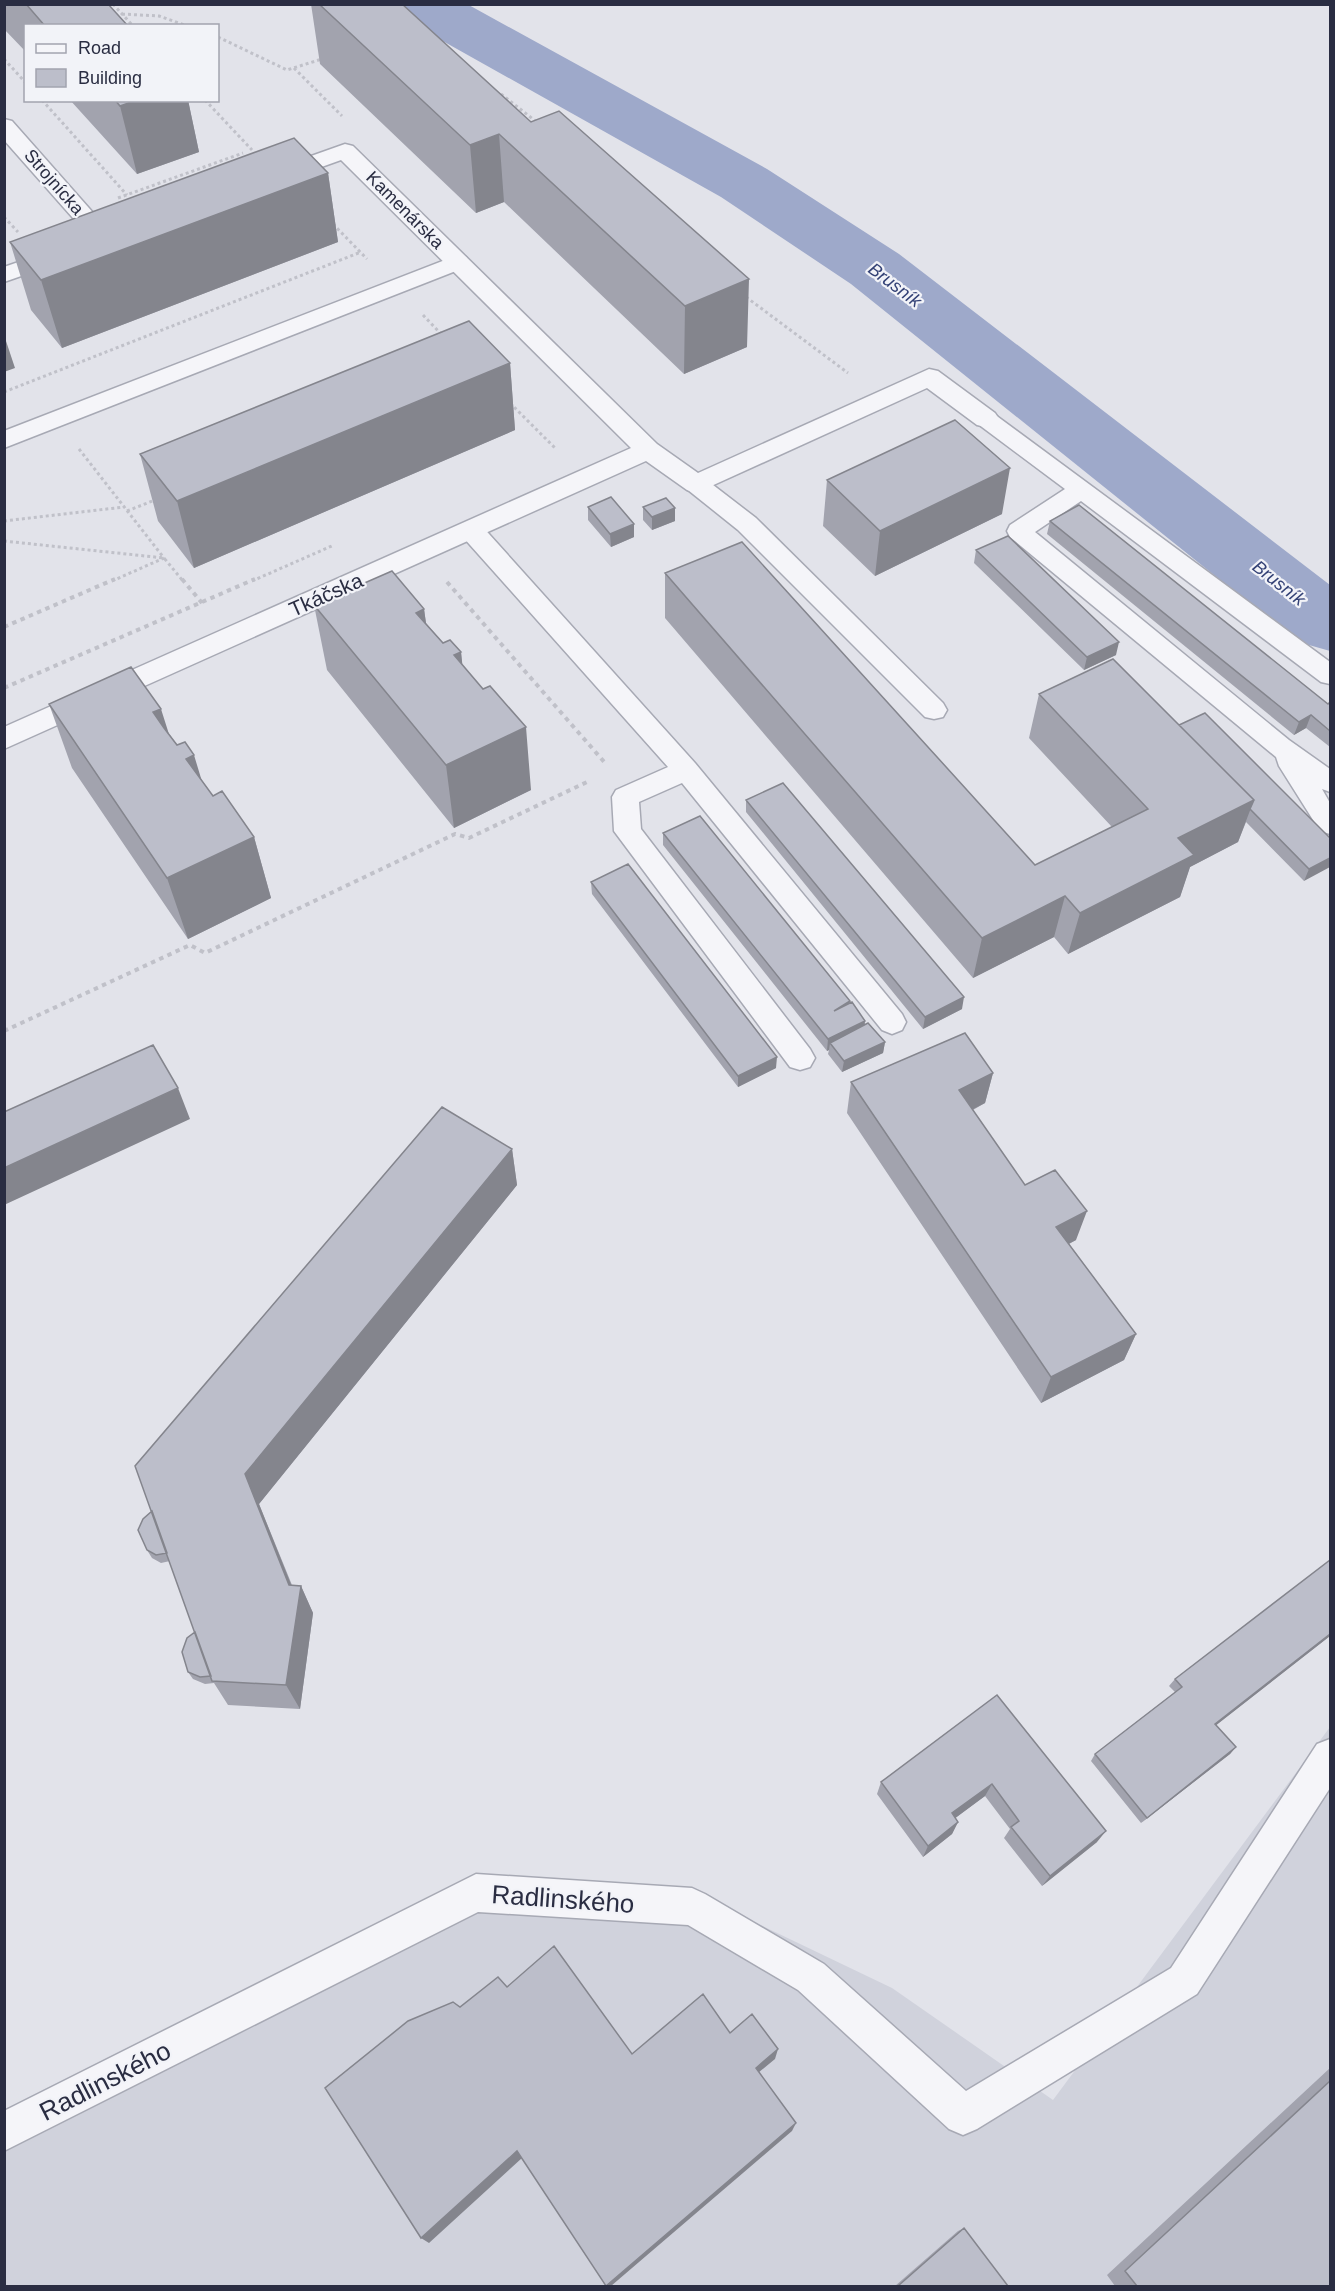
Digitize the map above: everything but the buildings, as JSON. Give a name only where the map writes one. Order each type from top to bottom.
[{"type":"street","name":"Strojnícka","points":[[4,126],[80,212],[114,234],[4,275]]},
{"type":"street","name":"Kamenárska","points":[[257,183],[345,150],[648,450],[696,484]]},
{"type":"street","points":[[696,484],[929,377],[986,419]]},
{"type":"street","name":"Tkáčska","points":[[4,739],[648,450]]},
{"type":"lane","points":[[4,441],[458,262]]},
{"type":"lane","points":[[986,419],[1330,675]]},
{"type":"lane","points":[[696,484],[747,524],[934,710]]},
{"type":"lane","points":[[1081,490],[1019,531],[1280,747],[1330,782]]},
{"type":"lane","points":[[471,530],[686,770],[892,1022]]},
{"type":"lane","points":[[1280,747],[1330,824]]},
{"type":"lane","points":[[686,770],[625,797],[628,831],[800,1058]]},
{"type":"lane","name":"Radlinského","points":[[4,2132],[476,1893],[692,1907],[811,1977],[963,2115],[1185,1981],[1330,1757]]},
{"type":"path","points":[[113,4],[131,24]]},
{"type":"path","points":[[122,14],[159,16],[181,24]]},
{"type":"path","points":[[219,37],[287,70],[325,58]]},
{"type":"path","points":[[4,59],[24,80]]},
{"type":"path","points":[[498,92],[545,128]]},
{"type":"path","points":[[44,102],[127,195]]},
{"type":"path","points":[[207,102],[252,150]]},
{"type":"path","points":[[333,121],[343,117]]},
{"type":"path","points":[[80,212],[262,147]]},
{"type":"path","points":[[331,222],[451,343]]},
{"type":"path","points":[[4,393],[361,252]]},
{"type":"path","points":[[743,295],[882,398]]},
{"type":"path","points":[[507,400],[556,449]]},
{"type":"path","points":[[56,420],[202,603]]},
{"type":"path","points":[[545,454],[618,420]]},
{"type":"path","points":[[127,511],[160,498]]},
{"type":"path","points":[[4,521],[124,507]]},
{"type":"path","points":[[4,541],[164,558]]},
{"type":"path","points":[[4,688],[334,545]]},
{"type":"path","points":[[421,552],[633,794]]},
{"type":"path","points":[[4,627],[164,558]]},
{"type":"path","points":[[4,1031],[190,945],[205,953],[455,834],[469,838],[612,770]]},
{"type":"shaded area","points":[[1330,1727],[1330,2286],[5,2286],[5,2109],[474,1876],[694,1893],[892,1988],[1053,2100]]},
{"type":"waterway","name":"Brusník","points":[[421,4],[744,183],[875,269],[1303,605],[1330,623]]}]
